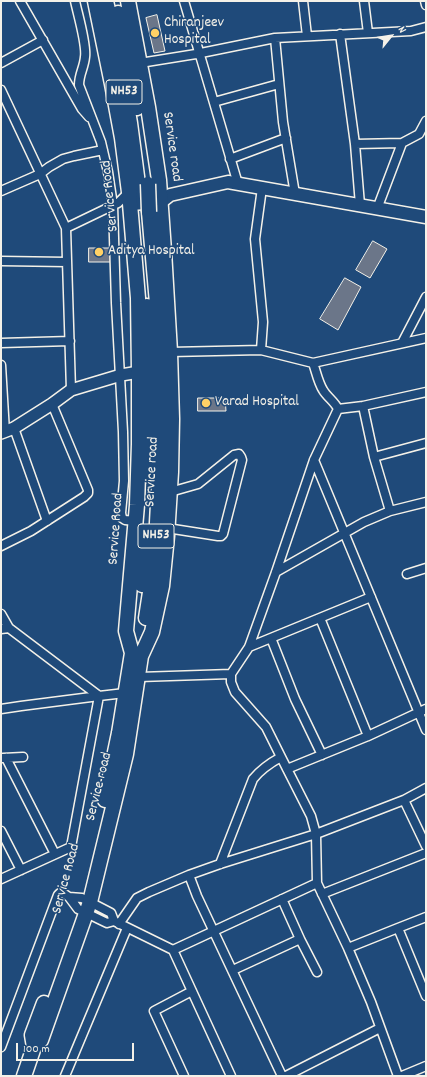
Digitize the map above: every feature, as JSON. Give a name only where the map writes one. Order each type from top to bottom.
[{"type":"highway","name":"Service Road","points":[[81,903],[113,763],[125,692],[136,654],[126,631],[136,521],[139,444],[138,298],[145,198],[122,138],[95,1]]},
{"type":"highway","name":"NH53","points":[[106,1],[118,55],[145,198]]},
{"type":"highway","name":"NH53","points":[[115,1],[130,65],[145,198],[146,290],[150,358],[150,488],[136,654]]},
{"type":"highway","name":"Service road","points":[[24,1076],[34,1047],[41,1040],[126,754],[138,677],[136,654],[152,632],[162,586],[170,492],[172,419],[170,352],[145,198],[148,107],[128,1]]},
{"type":"main road","points":[[145,198],[228,182],[426,217]]},
{"type":"street","points":[[20,1],[82,109],[93,122]]},
{"type":"street","points":[[75,1],[85,52],[79,77],[79,85],[101,142],[108,172],[113,205],[116,303],[121,374],[124,481],[121,513],[122,518],[125,520],[136,521]]},
{"type":"street","points":[[184,1],[238,184]]},
{"type":"street","points":[[303,1],[306,36]]},
{"type":"street","points":[[364,1],[368,32]]},
{"type":"street","points":[[425,1],[426,5]]},
{"type":"street","points":[[140,63],[275,38],[368,32],[411,31],[426,27]]},
{"type":"street","points":[[340,34],[355,144],[360,205]]},
{"type":"street","points":[[275,38],[279,84],[295,194]]},
{"type":"street","points":[[1,63],[43,40]]},
{"type":"street","points":[[214,102],[279,84]]},
{"type":"street","points":[[1,90],[66,228],[71,390]]},
{"type":"street","points":[[355,144],[402,143],[423,135],[426,121]]},
{"type":"street","points":[[230,159],[286,138]]},
{"type":"street","points":[[377,209],[402,143]]},
{"type":"street","points":[[1,191],[40,174],[63,159],[103,150]]},
{"type":"street","points":[[261,350],[263,322],[255,239],[262,188]]},
{"type":"street","points":[[66,228],[118,203],[145,198]]},
{"type":"street","points":[[1,261],[67,262]]},
{"type":"street","points":[[402,343],[426,296]]},
{"type":"street","points":[[170,352],[261,350],[313,363],[426,338]]},
{"type":"street","points":[[1,343],[70,341]]},
{"type":"street","points":[[313,363],[322,388],[328,397],[336,404],[338,410],[314,460],[249,647],[231,674],[231,682],[235,692],[266,727],[311,816],[316,834],[317,883],[348,948],[371,1002],[398,1076]]},
{"type":"street","points":[[1,365],[7,431],[47,521]]},
{"type":"street","points":[[7,431],[52,404],[71,390],[121,374],[139,372]]},
{"type":"street","points":[[338,410],[426,392]]},
{"type":"street","points":[[1,546],[31,531],[88,493],[52,404]]},
{"type":"street","points":[[363,406],[374,457],[390,511]]},
{"type":"street","points":[[374,457],[426,443]]},
{"type":"street","points":[[167,528],[221,536],[223,534],[242,460],[241,457],[239,454],[234,455],[198,484],[170,492]]},
{"type":"street","points":[[314,460],[371,597],[422,711],[426,730]]},
{"type":"street","points":[[276,572],[364,522],[390,511],[426,502]]},
{"type":"street","points":[[408,574],[426,568]]},
{"type":"street","points":[[249,647],[371,597]]},
{"type":"street","points":[[1,614],[5,629],[99,696]]},
{"type":"street","points":[[320,618],[368,736]]},
{"type":"street","points":[[271,638],[295,699],[322,755]]},
{"type":"street","points":[[138,677],[231,674]]},
{"type":"street","points":[[1,709],[125,692]]},
{"type":"street","points":[[1,879],[71,847],[99,696]]},
{"type":"street","points":[[287,769],[368,736],[422,711]]},
{"type":"street","points":[[22,757],[4,758],[55,854]]},
{"type":"street","points":[[220,864],[252,779],[258,772],[281,757]]},
{"type":"street","points":[[117,922],[137,898],[148,892],[220,864],[316,834],[404,800],[426,788]]},
{"type":"street","points":[[404,800],[426,846]]},
{"type":"street","points":[[1,833],[21,870]]},
{"type":"street","points":[[322,894],[426,853]]},
{"type":"street","points":[[189,875],[197,896],[215,931],[282,1076]]},
{"type":"street","points":[[173,950],[317,883]]},
{"type":"street","points":[[1,1047],[58,895],[63,893],[81,903],[111,913],[117,922],[127,928],[173,950],[230,1076]]},
{"type":"street","points":[[282,899],[317,972]]},
{"type":"street","points":[[348,948],[426,917]]},
{"type":"street","points":[[65,1076],[127,928]]},
{"type":"street","points":[[398,928],[426,996]]},
{"type":"street","points":[[233,970],[300,939]]},
{"type":"street","points":[[184,1076],[154,1011],[192,991]]},
{"type":"street","points":[[286,1076],[380,1028]]},
{"type":"street","points":[[402,1076],[426,1066]]},
{"type":"building","points":[[157,15],[165,51],[154,53],[146,18]]},
{"type":"building","points":[[373,241],[387,249],[370,278],[356,270]]},
{"type":"building","points":[[89,248],[113,248],[112,262],[89,262]]},
{"type":"building","points":[[345,278],[361,287],[338,330],[320,319]]},
{"type":"building","points":[[198,398],[225,398],[226,411],[198,411]]},
{"type":"place","name":"Chiranjeev Hospital","points":[[155,33]]},
{"type":"place","name":"Aditya Hospital","points":[[99,252]]},
{"type":"place","name":"Varad Hospital","points":[[206,403]]}]
